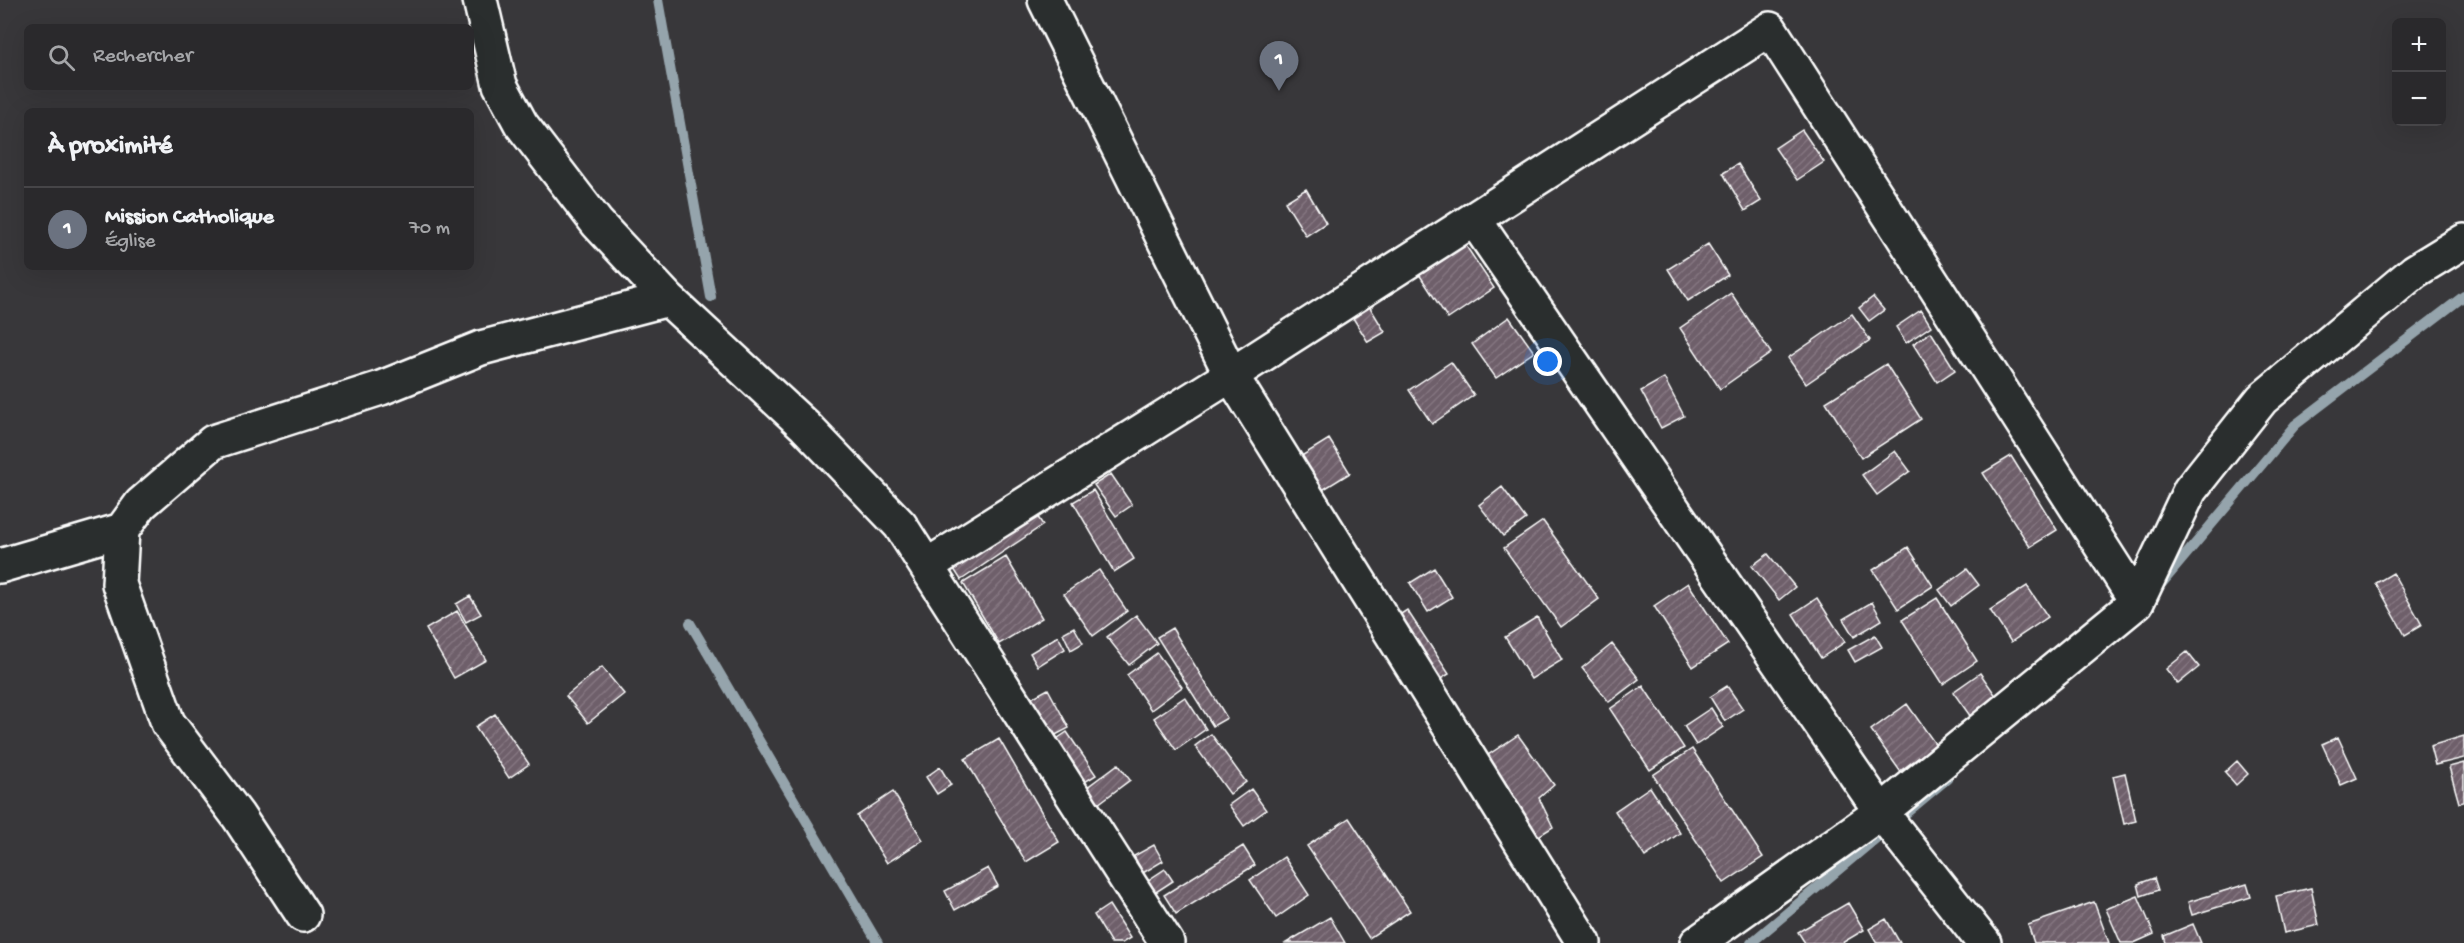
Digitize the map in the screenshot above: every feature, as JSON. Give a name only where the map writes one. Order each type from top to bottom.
[{"type":"street","points":[[480,0],[500,85],[521,124],[597,223],[668,299],[805,426],[900,525],[928,565],[1167,943]]},
{"type":"street","points":[[1045,0],[1232,375],[1584,943]]},
{"type":"street","points":[[928,565],[1232,375],[1770,29],[2137,602]]},
{"type":"street","points":[[1474,219],[1881,813],[1984,943]]},
{"type":"street","points":[[1697,943],[1881,813],[2137,602],[2190,490],[2262,399],[2415,271],[2464,241]]},
{"type":"street","points":[[303,915],[238,816],[168,723],[119,584],[122,530],[141,504],[213,442],[381,388],[481,348],[668,299]]},
{"type":"street","points":[[0,566],[122,530]]},
{"type":"building","points":[[1802,130],[1824,162],[1797,180],[1775,148]]},
{"type":"building","points":[[1738,164],[1761,201],[1745,211],[1723,173]]},
{"type":"building","points":[[1306,189],[1326,223],[1306,236],[1285,202]]},
{"type":"building","points":[[1460,237],[1494,288],[1448,319],[1415,268]]},
{"type":"building","points":[[1708,244],[1728,275],[1688,301],[1668,269]]},
{"type":"building","points":[[1731,293],[1771,353],[1720,389],[1680,328]]},
{"type":"building","points":[[1873,297],[1884,310],[1869,321],[1859,308]]},
{"type":"building","points":[[1365,299],[1385,332],[1368,342],[1348,310]]},
{"type":"building","points":[[1921,310],[1931,326],[1906,343],[1896,327]]},
{"type":"building","points":[[1852,314],[1870,340],[1806,384],[1788,358]]},
{"type":"building","points":[[1509,317],[1534,352],[1496,378],[1472,344]]},
{"type":"building","points":[[1931,332],[1955,370],[1937,382],[1913,344]]},
{"type":"building","points":[[1451,362],[1474,395],[1432,424],[1409,390]]},
{"type":"building","points":[[1886,364],[1921,419],[1861,458],[1826,402]]},
{"type":"building","points":[[1664,378],[1684,416],[1661,428],[1641,391]]},
{"type":"building","points":[[1329,439],[1350,473],[1316,494],[1295,460]]},
{"type":"building","points":[[1895,451],[1910,471],[1877,495],[1862,475]]},
{"type":"building","points":[[2011,456],[2057,530],[2030,547],[1983,473]]},
{"type":"building","points":[[1111,474],[1132,505],[1116,516],[1094,485]]},
{"type":"building","points":[[1502,487],[1526,519],[1503,536],[1479,505]]},
{"type":"building","points":[[1093,490],[1134,559],[1114,572],[1073,502]]},
{"type":"building","points":[[1034,511],[1043,525],[961,580],[952,566]]},
{"type":"building","points":[[1543,521],[1599,599],[1561,627],[1504,548]]},
{"type":"building","points":[[1908,547],[1933,586],[1898,609],[1873,570]]},
{"type":"building","points":[[1768,554],[1795,587],[1779,600],[1752,566]]},
{"type":"building","points":[[1006,557],[1042,618],[999,644],[963,583]]},
{"type":"building","points":[[1434,568],[1452,597],[1428,612],[1410,583]]},
{"type":"building","points":[[1967,569],[1979,585],[1951,606],[1939,590]]},
{"type":"building","points":[[1099,570],[1127,611],[1093,636],[1064,594]]},
{"type":"building","points":[[2393,573],[2422,625],[2405,635],[2376,583]]},
{"type":"building","points":[[1688,583],[1728,644],[1693,667],[1654,606]]},
{"type":"building","points":[[2027,586],[2048,617],[2011,642],[1990,610]]},
{"type":"building","points":[[470,596],[481,614],[466,622],[456,604]]},
{"type":"building","points":[[1817,598],[1845,642],[1821,658],[1793,614]]},
{"type":"building","points":[[1937,598],[1977,661],[1943,684],[1902,620]]},
{"type":"building","points":[[1872,602],[1882,620],[1854,637],[1843,619]]},
{"type":"building","points":[[1407,610],[1449,674],[1434,683],[1393,619]]},
{"type":"building","points":[[457,611],[486,660],[454,678],[426,629]]},
{"type":"building","points":[[1136,615],[1157,643],[1129,665],[1107,637]]},
{"type":"building","points":[[1537,617],[1562,660],[1531,679],[1505,637]]},
{"type":"building","points":[[1074,627],[1083,643],[1071,650],[1063,633]]},
{"type":"building","points":[[1172,628],[1227,718],[1213,726],[1157,637]]},
{"type":"building","points":[[1875,635],[1882,647],[1855,662],[1848,650]]},
{"type":"building","points":[[1058,636],[1065,649],[1038,666],[1030,653]]},
{"type":"building","points":[[1612,644],[1639,679],[1609,702],[1582,668]]},
{"type":"building","points":[[2187,652],[2199,667],[2178,684],[2166,669]]},
{"type":"building","points":[[1157,653],[1182,687],[1151,710],[1127,675]]},
{"type":"building","points":[[602,667],[624,694],[588,723],[566,696]]},
{"type":"building","points":[[1980,673],[1999,700],[1973,720],[1953,692]]},
{"type":"building","points":[[1643,686],[1684,748],[1650,770],[1610,709]]},
{"type":"building","points":[[1727,686],[1743,709],[1725,721],[1710,697]]},
{"type":"building","points":[[1048,689],[1069,728],[1050,738],[1028,700]]},
{"type":"building","points":[[1185,697],[1206,729],[1176,750],[1154,718]]},
{"type":"building","points":[[1907,704],[1936,745],[1900,771],[1871,730]]},
{"type":"building","points":[[1711,708],[1723,727],[1696,745],[1684,726]]},
{"type":"building","points":[[495,714],[529,764],[509,778],[475,727]]},
{"type":"building","points":[[1067,732],[1096,775],[1080,785],[1051,743]]},
{"type":"building","points":[[1211,734],[1246,782],[1230,794],[1195,746]]},
{"type":"building","points":[[1518,735],[1554,785],[1539,798],[1553,827],[1529,842],[1476,763]]},
{"type":"building","points":[[2464,736],[2464,758],[2435,765],[2430,746]]},
{"type":"building","points":[[2338,737],[2357,778],[2341,785],[2322,744]]},
{"type":"building","points":[[999,739],[1059,842],[1026,862],[965,759]]},
{"type":"building","points":[[1692,749],[1763,857],[1724,883],[1653,775]]},
{"type":"building","points":[[2237,761],[2248,774],[2236,785],[2225,772]]},
{"type":"building","points":[[2464,763],[2464,802],[2459,803],[2449,767]]},
{"type":"building","points":[[1118,764],[1130,780],[1098,804],[1086,788]]},
{"type":"building","points":[[940,767],[951,785],[937,794],[926,777]]},
{"type":"building","points":[[2125,773],[2136,821],[2124,824],[2113,776]]},
{"type":"building","points":[[1650,787],[1680,833],[1645,857],[1615,811]]},
{"type":"building","points":[[1251,789],[1266,810],[1244,826],[1229,805]]},
{"type":"building","points":[[893,792],[923,840],[887,863],[857,816]]},
{"type":"building","points":[[1349,818],[1410,911],[1369,938],[1307,846]]},
{"type":"building","points":[[1154,845],[1163,861],[1143,873],[1134,856]]},
{"type":"building","points":[[1243,846],[1255,865],[1176,914],[1164,895]]},
{"type":"building","points":[[1284,857],[1309,895],[1276,918],[1250,880]]},
{"type":"building","points":[[988,868],[998,886],[955,910],[945,891]]},
{"type":"building","points":[[1165,869],[1173,881],[1156,892],[1147,881]]},
{"type":"building","points":[[2154,878],[2158,890],[2141,896],[2138,884]]},
{"type":"building","points":[[2247,884],[2251,897],[2192,915],[2188,902]]},
{"type":"building","points":[[2311,888],[2319,925],[2284,933],[2276,896]]},
{"type":"building","points":[[2138,896],[2154,934],[2134,943],[2121,943],[2106,909]]},
{"type":"building","points":[[2094,902],[2109,943],[2034,943],[2028,925]]},
{"type":"building","points":[[1848,903],[1864,930],[1842,943],[1805,943],[1798,932]]},
{"type":"building","points":[[1109,905],[1130,938],[1122,943],[1111,943],[1094,915]]},
{"type":"building","points":[[1330,917],[1345,943],[1286,943]]},
{"type":"building","points":[[1886,919],[1900,943],[1877,943],[1869,929]]},
{"type":"building","points":[[2193,924],[2201,943],[2166,943],[2164,936]]},
{"type":"waterway","points":[[658,0],[711,297]]},
{"type":"waterway","points":[[2158,588],[2295,425],[2464,296]]},
{"type":"waterway","points":[[690,623],[878,943]]},
{"type":"waterway","points":[[1751,943],[1947,779]]},
{"type":"place","name":"Mission Catholique","points":[[1279,91]]}]
